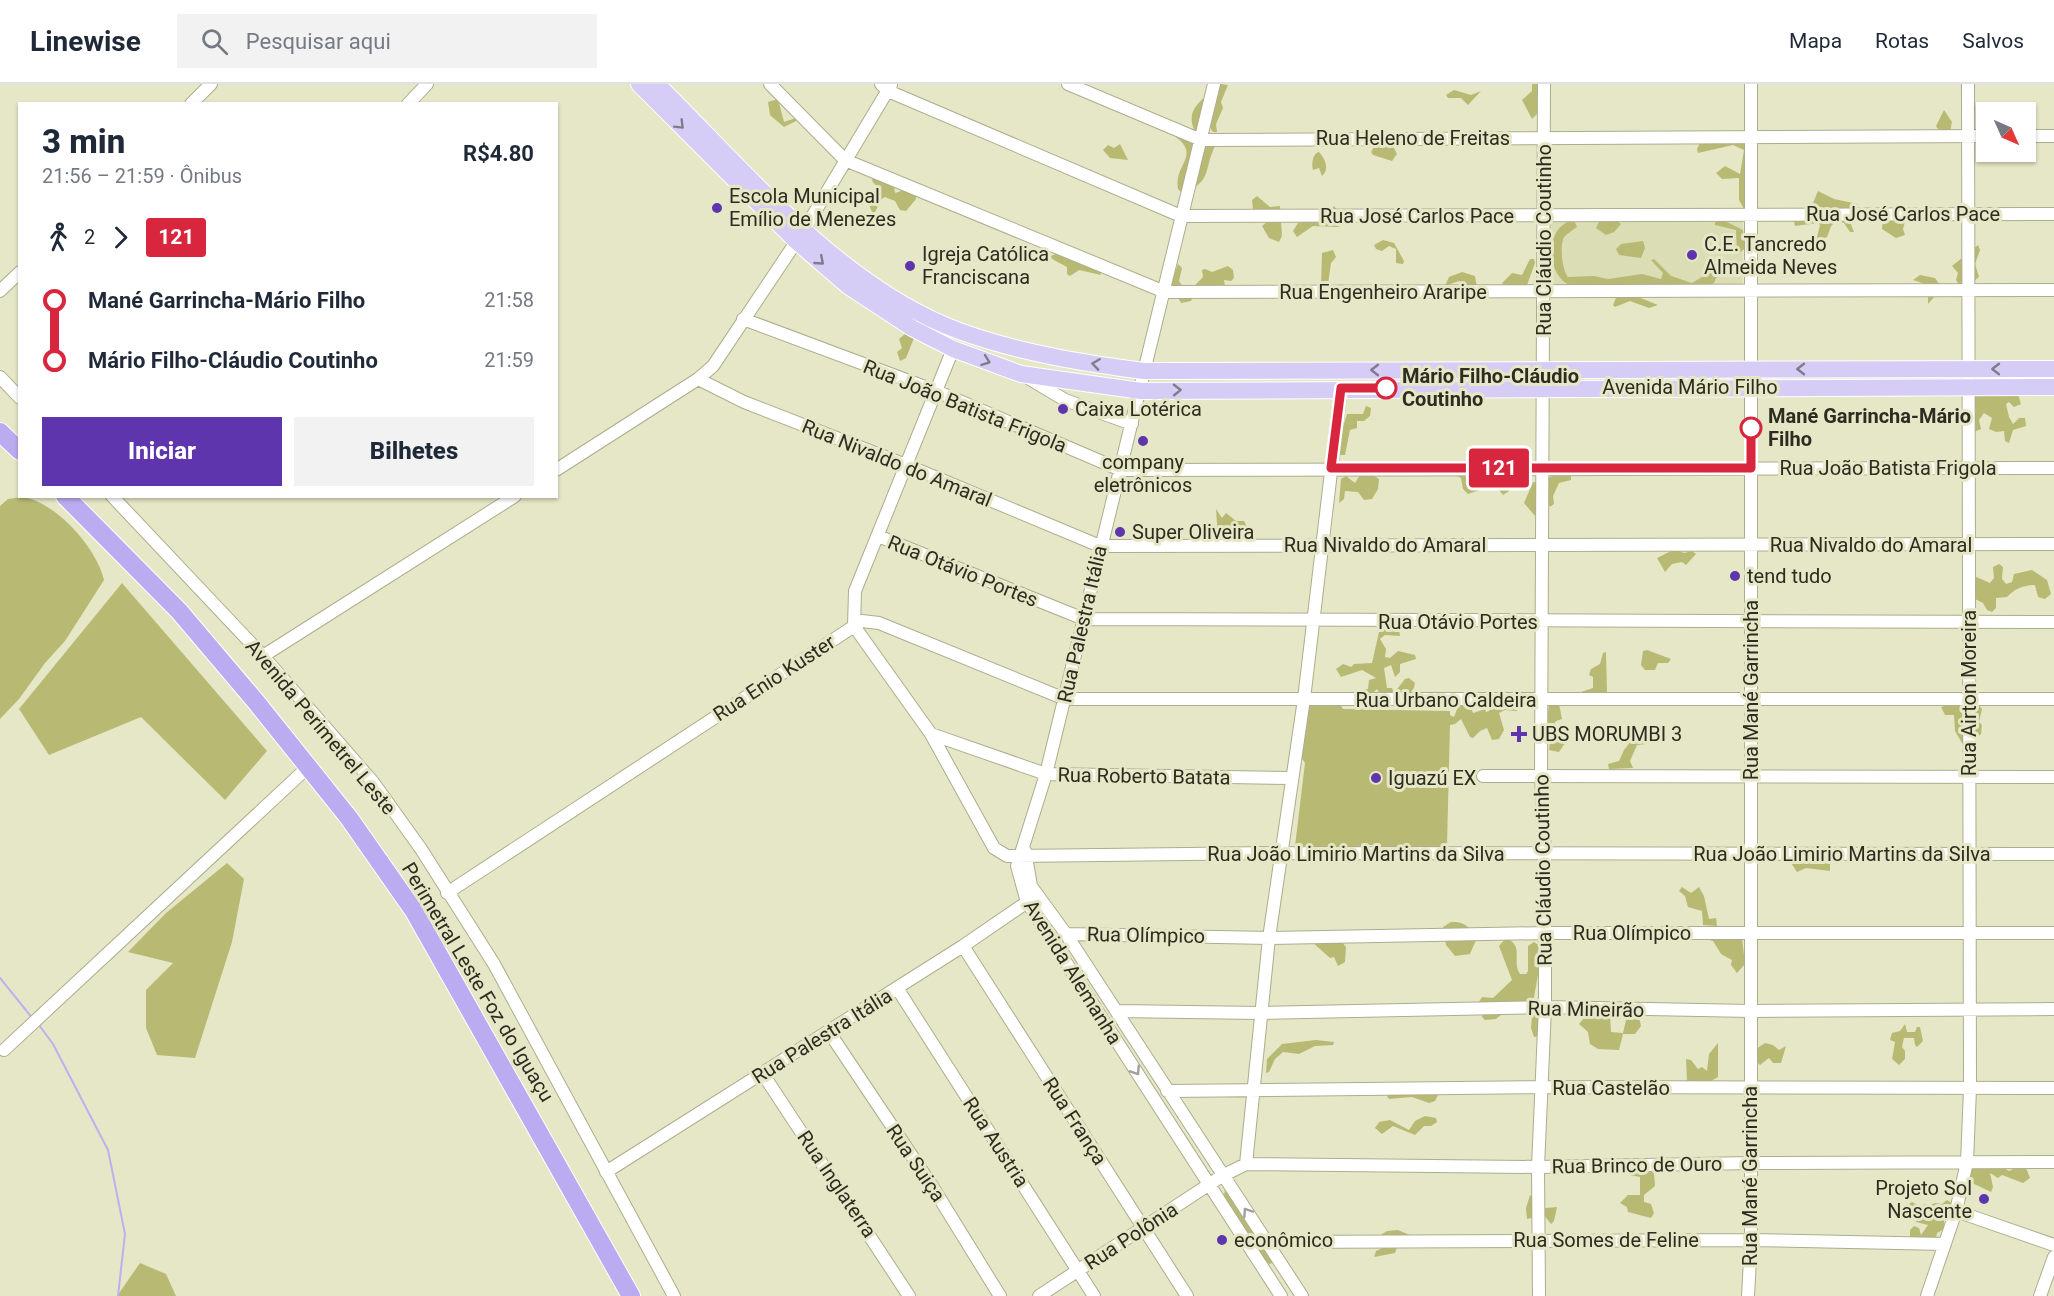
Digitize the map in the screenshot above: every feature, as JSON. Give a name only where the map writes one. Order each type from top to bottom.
[{"type":"highway","points":[[0,432],[18,449]]},
{"type":"highway","name":"Perimetral Leste Foz do Iguaçu","points":[[67,498],[179,611],[349,818],[414,911],[631,1296]]},
{"type":"main road","name":"Avenida Mário Filho","points":[[639,84],[800,235],[887,292],[961,332],[1051,358],[1144,371],[2054,369]]},
{"type":"main road","name":"Avenida Mário Filho","points":[[657,84],[848,286],[912,328],[953,349],[1022,374],[1141,391],[1341,388],[2054,387]]},
{"type":"street","points":[[193,102],[211,84]]},
{"type":"street","points":[[410,102],[427,84]]},
{"type":"street","name":"Rua Engenheiro Araripe","points":[[770,84],[845,160],[1165,292],[2054,290]]},
{"type":"street","name":"Rua Heleno de Freitas","points":[[1068,84],[1201,140],[1976,136]]},
{"type":"street","name":"Rua Palestra Itália","points":[[1023,854],[1065,699],[1100,546],[1141,391],[1214,84]]},
{"type":"street","name":"Rua Cláudio Coutinho","points":[[1539,1296],[1538,1167],[1545,1007],[1545,854],[1541,776],[1542,468],[1545,388],[1544,84]]},
{"type":"street","name":"Rua Mané Garrincha","points":[[1748,1296],[1751,1240],[1751,84]]},
{"type":"street","name":"Rua Airton Moreira","points":[[1927,1296],[1956,1212],[1967,1162],[1970,1089],[1968,84]]},
{"type":"street","points":[[558,469],[698,379],[713,366],[800,235],[887,86]]},
{"type":"street","name":"Rua José Carlos Pace","points":[[887,86],[1181,216],[2054,214]]},
{"type":"street","points":[[2036,136],[2054,136]]},
{"type":"street","points":[[0,291],[18,274]]},
{"type":"street","name":"Rua João Batista Frigola","points":[[743,319],[936,391],[1121,470],[2054,468]]},
{"type":"street","name":"Rua Enio Kuster","points":[[447,893],[854,626],[855,591],[953,349]]},
{"type":"street","points":[[1022,374],[1065,400],[1132,424]]},
{"type":"street","points":[[0,377],[18,396]]},
{"type":"street","name":"Rua Nivaldo do Amaral","points":[[698,379],[744,402],[906,465],[1100,546],[2054,544]]},
{"type":"street","points":[[1246,1164],[1269,938],[1304,699],[1341,388]]},
{"type":"street","name":"Avenida Perimetrel Leste","points":[[114,498],[263,656],[373,782],[420,849],[494,964],[674,1296]]},
{"type":"street","points":[[263,656],[512,498]]},
{"type":"street","name":"Rua Otávio Portes","points":[[878,536],[1084,619],[2054,622]]},
{"type":"street","name":"Rua Urbano Caldeira","points":[[854,626],[862,621],[879,623],[1065,699],[1542,701],[2054,699]]},
{"type":"street","points":[[854,626],[931,734],[994,848],[1007,856],[1023,854]]},
{"type":"street","name":"Rua Roberto Batata","points":[[931,734],[1046,774],[1292,778]]},
{"type":"street","points":[[4,1050],[308,766]]},
{"type":"street","points":[[1483,776],[2054,777]]},
{"type":"street","name":"Rua João Limirio Martins da Silva","points":[[1023,854],[2054,854]]},
{"type":"street","name":"Avenida Alemanha","points":[[1023,854],[1032,899],[1281,1296]]},
{"type":"street","name":"Rua Palestra Itália","points":[[606,1172],[829,1032],[1032,899]]},
{"type":"street","name":"Avenida Alemanha","points":[[1032,899],[1066,934],[1302,1296]]},
{"type":"street","name":"Rua Olímpico","points":[[1066,934],[1269,938],[1545,933],[2054,933]]},
{"type":"street","name":"Rua França","points":[[963,946],[1187,1296]]},
{"type":"street","name":"Rua Austria","points":[[897,988],[1095,1296]]},
{"type":"street","name":"Rua Mineirão","points":[[1117,1011],[1260,1013],[1545,1007],[1751,1011],[2054,1009]]},
{"type":"street","name":"Rua Suiça","points":[[829,1032],[932,1186],[1000,1296]]},
{"type":"street","name":"Rua Inglaterra","points":[[763,1074],[909,1296]]},
{"type":"street","name":"Rua Castelão","points":[[1167,1091],[1541,1087],[2054,1088]]},
{"type":"street","name":"Rua Brinco de Ouro","points":[[1222,1176],[1246,1164],[1538,1167],[1751,1163],[2054,1162]]},
{"type":"street","name":"Rua Polônia","points":[[1039,1296],[1222,1176]]},
{"type":"street","points":[[1956,1212],[2054,1245]]},
{"type":"street","name":"Rua Somes de Feline","points":[[1268,1242],[1751,1240],[1945,1244]]},
{"type":"street","points":[[2040,1296],[2054,1257]]},
{"type":"shaded area","points":[[1550,220],[1743,220],[1742,288],[1549,289]]},
{"type":"green space","points":[[1221,84],[1228,85],[1221,102],[1223,108],[1216,124],[1217,132],[1213,132],[1209,126],[1202,132],[1195,132],[1192,123],[1194,110]]},
{"type":"green space","points":[[1532,84],[1539,84],[1537,114],[1532,119],[1522,100],[1532,91]]},
{"type":"green space","points":[[1454,90],[1471,95],[1481,91],[1468,105],[1461,98],[1448,98],[1446,95]]},
{"type":"green space","points":[[778,99],[784,122],[796,118],[796,121],[784,127],[770,115],[768,102]]},
{"type":"green space","points":[[1944,110],[1952,122],[1950,132],[1940,132],[1936,126]]},
{"type":"green space","points":[[1170,133],[1215,146],[1203,179],[1183,194],[1178,189],[1178,180],[1187,154],[1185,147]]},
{"type":"green space","points":[[1743,142],[1746,144],[1747,206],[1744,209],[1739,200],[1739,178],[1722,179],[1716,173],[1725,166],[1740,174],[1744,150],[1733,145],[1698,153],[1697,149],[1700,143]]},
{"type":"green space","points":[[1120,144],[1128,160],[1110,158],[1103,150],[1108,145],[1114,148]]},
{"type":"green space","points":[[1392,144],[1397,154],[1392,161],[1373,155],[1371,152],[1375,145]]},
{"type":"green space","points":[[1319,152],[1326,167],[1322,176],[1319,168],[1313,170],[1312,168],[1314,157]]},
{"type":"green space","points":[[874,175],[894,185],[895,193],[904,190],[916,195],[916,199],[906,211],[900,210],[895,201],[885,197],[873,214],[869,205],[879,189],[872,181]]},
{"type":"green space","points":[[1818,191],[1834,199],[1858,204],[1852,209],[1823,209],[1820,215],[1831,223],[1838,220],[1850,222],[1854,232],[1850,232],[1844,223],[1836,222],[1827,237],[1819,240],[1817,237],[1820,225],[1818,223],[1795,226],[1794,221],[1811,208]]},
{"type":"green space","points":[[1257,196],[1270,207],[1280,206],[1282,236],[1279,242],[1269,238],[1262,226],[1268,221],[1253,210],[1252,200]]},
{"type":"green space","points":[[1334,206],[1340,214],[1352,220],[1338,227],[1313,226],[1297,237],[1293,231],[1298,223],[1330,211]]},
{"type":"green space","points":[[1883,217],[1906,218],[1903,229],[1905,235],[1896,238],[1882,229]]},
{"type":"green space","points":[[1605,219],[1616,220],[1621,224],[1614,232],[1606,235],[1596,228],[1599,222]]},
{"type":"green space","points":[[1721,219],[1743,230],[1746,247],[1741,252],[1737,251],[1736,230],[1715,225],[1715,221]]},
{"type":"green space","points":[[1574,220],[1577,227],[1565,236],[1562,244],[1563,263],[1568,277],[1594,276],[1608,279],[1642,274],[1661,279],[1663,273],[1651,260],[1654,259],[1671,276],[1692,283],[1707,274],[1706,263],[1716,263],[1719,272],[1714,283],[1707,286],[1656,288],[1635,284],[1621,288],[1571,286],[1563,281],[1557,272],[1552,252],[1557,231],[1564,224]]},
{"type":"green space","points":[[1383,240],[1394,243],[1404,261],[1403,264],[1396,263],[1396,249],[1389,246],[1382,251],[1376,249],[1374,245]]},
{"type":"green space","points":[[1643,241],[1645,248],[1641,258],[1619,255],[1616,249],[1621,244]]},
{"type":"green space","points":[[1978,245],[1980,250],[1975,264],[1979,277],[1969,285],[1960,286],[1956,280],[1958,273],[1952,266]]},
{"type":"green space","points":[[1333,250],[1336,257],[1331,263],[1328,284],[1321,286],[1322,253]]},
{"type":"green space","points":[[1058,253],[1100,271],[1101,275],[1079,270],[1070,276],[1067,274],[1067,267],[1052,259],[1051,256]]},
{"type":"green space","points":[[1530,259],[1534,259],[1535,263],[1526,288],[1504,286],[1502,283],[1512,273],[1522,275]]},
{"type":"green space","points":[[1178,264],[1182,268],[1179,281],[1183,287],[1194,286],[1203,277],[1202,270],[1205,269],[1212,272],[1228,266],[1233,270],[1234,278],[1231,281],[1224,280],[1225,286],[1196,291],[1191,301],[1181,303],[1171,284]]},
{"type":"green space","points":[[1462,272],[1475,276],[1477,287],[1470,287],[1459,281],[1445,286],[1449,277]]},
{"type":"green space","points":[[1920,275],[1935,278],[1942,288],[1928,304],[1928,285],[1913,280]]},
{"type":"green space","points":[[1628,293],[1658,305],[1649,308],[1630,301],[1615,307],[1613,305],[1616,298]]},
{"type":"green space","points":[[905,334],[914,338],[906,358],[900,361],[897,352],[902,348],[899,339]]},
{"type":"green space","points":[[1972,393],[2018,394],[2021,404],[2014,407],[2009,402],[2006,404],[2009,417],[2013,424],[2019,418],[2025,418],[2026,426],[2013,430],[2009,443],[2005,441],[2004,431],[1996,432],[1989,429],[1992,418],[1984,413],[1979,420],[1981,429],[1974,432]]},
{"type":"green space","points":[[1366,406],[1371,408],[1370,416],[1364,421],[1357,421],[1357,428],[1350,430],[1345,455],[1339,455],[1341,433],[1347,414],[1363,414]]},
{"type":"green space","points":[[1571,472],[1571,480],[1559,483],[1553,496],[1554,504],[1550,507],[1547,501],[1548,478],[1558,473]]},
{"type":"green space","points":[[1481,473],[1501,476],[1533,474],[1528,480],[1511,479],[1509,491],[1503,495],[1495,485],[1468,494],[1463,489],[1461,478],[1455,475],[1468,474],[1469,479]]},
{"type":"green space","points":[[1360,475],[1373,475],[1379,479],[1378,489],[1372,499],[1364,500],[1358,492],[1345,491],[1344,499],[1339,503],[1341,479],[1346,476],[1355,483]]},
{"type":"green space","points":[[1533,482],[1540,483],[1535,516],[1524,503]]},
{"type":"green space","points":[[8,499],[35,500],[61,517],[73,528],[93,554],[104,580],[65,641],[0,719],[0,506]]},
{"type":"green space","points":[[1216,509],[1222,518],[1226,513],[1236,521],[1244,521],[1250,533],[1247,542],[1218,539]]},
{"type":"green space","points":[[1675,549],[1684,553],[1692,551],[1696,554],[1686,565],[1682,562],[1672,564],[1665,572],[1657,558]]},
{"type":"green space","points":[[1999,564],[2003,567],[2002,579],[2006,584],[2012,582],[2014,574],[2032,570],[2047,580],[2051,594],[2045,599],[2038,597],[2035,585],[2023,587],[2007,597],[1996,598],[1996,608],[1992,612],[1987,610],[1983,603],[1975,599],[1974,576],[1990,583],[1994,578],[1993,567]]},
{"type":"green space","points":[[122,583],[267,751],[225,800],[141,717],[49,755],[19,709]]},
{"type":"green space","points":[[1387,626],[1399,629],[1400,636],[1385,635],[1380,639],[1386,649],[1385,657],[1390,658],[1398,651],[1415,655],[1416,659],[1400,664],[1400,672],[1395,677],[1391,665],[1384,668],[1387,688],[1392,688],[1394,693],[1405,679],[1409,678],[1415,683],[1414,688],[1410,693],[1380,694],[1377,689],[1372,694],[1361,695],[1363,690],[1368,689],[1369,680],[1376,678],[1362,670],[1341,677],[1336,669],[1343,664],[1351,667],[1354,664],[1372,663],[1379,632]]},
{"type":"green space","points":[[1647,650],[1671,659],[1668,663],[1658,663],[1655,670],[1645,670],[1641,665],[1643,651]]},
{"type":"green space","points":[[1606,652],[1607,693],[1585,696],[1581,692],[1593,688],[1593,677],[1589,675],[1591,669],[1600,664],[1603,653]]},
{"type":"green space","name":"Iguazú EX","points":[[1323,693],[1335,696],[1343,709],[1450,711],[1450,715],[1454,717],[1459,704],[1469,703],[1473,713],[1485,709],[1486,712],[1489,711],[1492,702],[1518,704],[1517,711],[1505,710],[1499,713],[1504,730],[1499,739],[1492,740],[1487,728],[1473,738],[1470,737],[1461,719],[1450,725],[1447,845],[1441,845],[1445,848],[1387,850],[1377,845],[1365,845],[1363,851],[1314,850],[1309,846],[1295,846],[1305,763],[1301,757],[1307,706],[1315,705],[1317,697]]},
{"type":"green space","points":[[1976,702],[1982,709],[1979,722],[1982,725],[1981,734],[1971,743],[1962,743],[1955,731],[1954,715],[1945,715],[1941,707],[1957,703],[1963,709]]},
{"type":"green space","points":[[1549,703],[1559,704],[1562,719],[1556,721],[1553,726],[1554,739],[1565,743],[1559,752],[1549,750],[1550,741],[1546,736]]},
{"type":"green space","points":[[1635,736],[1646,744],[1637,745],[1630,761],[1633,768],[1609,769],[1608,764],[1619,761]]},
{"type":"green space","points":[[1804,857],[1810,861],[1822,860],[1830,864],[1830,871],[1806,868],[1797,872],[1789,860]]},
{"type":"green space","points":[[227,863],[244,879],[232,942],[195,1058],[157,1055],[146,1028],[146,990],[173,963],[128,952],[166,913]]},
{"type":"green space","points":[[1682,887],[1691,893],[1699,887],[1704,896],[1709,919],[1716,918],[1717,926],[1703,925],[1702,911],[1688,907],[1685,896],[1679,891]]},
{"type":"green space","points":[[1451,922],[1464,924],[1472,932],[1476,940],[1470,954],[1455,956],[1446,945],[1443,927]]},
{"type":"green space","points":[[1506,938],[1515,945],[1520,974],[1526,974],[1528,971],[1528,946],[1534,942],[1540,946],[1539,969],[1533,1003],[1540,1018],[1540,1036],[1534,1037],[1531,1028],[1532,1016],[1526,1013],[1505,1012],[1496,1019],[1485,1020],[1482,1017],[1483,1010],[1477,1005],[1482,997],[1493,998],[1512,980],[1499,946]]},
{"type":"green space","points":[[1742,938],[1745,964],[1737,973],[1731,965],[1732,960],[1721,954],[1713,941],[1706,939]]},
{"type":"green space","points":[[1311,941],[1342,942],[1346,947],[1345,962],[1338,966],[1334,957],[1330,958]]},
{"type":"green space","points":[[1589,1012],[1598,1016],[1610,1014],[1611,1032],[1623,1033],[1627,1016],[1631,1014],[1639,1017],[1641,1026],[1635,1034],[1623,1034],[1619,1050],[1598,1049],[1590,1044],[1588,1032],[1579,1024]]},
{"type":"green space","points":[[1905,1024],[1907,1032],[1915,1032],[1917,1027],[1920,1027],[1923,1041],[1917,1047],[1914,1038],[1904,1038],[1902,1047],[1905,1051],[1905,1059],[1899,1065],[1892,1059],[1895,1042],[1890,1040],[1892,1033],[1900,1031]]},
{"type":"green space","points":[[1316,1040],[1334,1042],[1333,1045],[1315,1046],[1299,1054],[1283,1052],[1275,1059],[1269,1072],[1266,1073],[1267,1059],[1282,1044]]},
{"type":"green space","points":[[1718,1043],[1718,1077],[1711,1081],[1687,1082],[1686,1059],[1691,1060],[1698,1069],[1702,1067],[1707,1071],[1709,1054]]},
{"type":"green space","points":[[1765,1043],[1779,1050],[1786,1046],[1781,1063],[1773,1063],[1769,1058],[1760,1065],[1756,1061],[1756,1049]]},
{"type":"green space","points":[[1389,1094],[1438,1095],[1435,1101],[1429,1103],[1412,1097],[1389,1099],[1387,1096]]},
{"type":"green space","points":[[1425,1116],[1436,1118],[1437,1122],[1431,1126],[1424,1126],[1415,1135],[1393,1126],[1382,1134],[1375,1128],[1379,1122],[1390,1120],[1409,1130],[1415,1121]]},
{"type":"green space","points":[[1998,1165],[2009,1171],[2020,1166],[2026,1168],[2030,1178],[2023,1183],[2002,1175],[1998,1178],[1990,1173],[1993,1187],[1991,1192],[1968,1181],[1969,1171],[1974,1166]]},
{"type":"green space","points":[[1633,1169],[1649,1169],[1654,1173],[1655,1186],[1644,1195],[1644,1202],[1651,1204],[1654,1213],[1651,1218],[1628,1212],[1627,1207],[1620,1203],[1628,1195],[1640,1195],[1640,1177],[1629,1175]]},
{"type":"green space","points":[[1225,1188],[1276,1261],[1270,1264],[1259,1257],[1224,1196]]},
{"type":"green space","points":[[1530,1195],[1546,1208],[1557,1207],[1554,1221],[1551,1224],[1544,1215],[1527,1219],[1526,1208]]},
{"type":"green space","points":[[1947,1200],[1953,1204],[1944,1221],[1944,1229],[1937,1233],[1936,1239],[1910,1239],[1910,1230],[1914,1226],[1919,1228],[1921,1235],[1928,1225],[1916,1222],[1917,1213],[1910,1209],[1909,1204],[1912,1202],[1921,1207],[1925,1204],[1929,1206],[1935,1203],[1942,1204]]},
{"type":"green space","points":[[1398,1230],[1412,1236],[1397,1247],[1395,1253],[1374,1257],[1376,1251],[1385,1247],[1379,1236],[1387,1231]]},
{"type":"green space","points":[[140,1263],[166,1274],[176,1296],[117,1296]]},
{"type":"waterway","points":[[0,978],[33,1019]]},
{"type":"waterway","points":[[39,1025],[53,1044],[108,1150],[125,1234],[118,1296]]},
{"type":"bus line","name":"121","points":[[1386,388],[1341,388],[1331,468],[1751,468],[1751,428]]},
{"type":"place","name":"Escola Municipal Emílio de Menezes","points":[[717,208]]},
{"type":"place","name":"C.E. Tancredo Almeida Neves","points":[[1692,255]]},
{"type":"place","name":"Igreja Católica Franciscana","points":[[910,266]]},
{"type":"place","name":"Mário Filho-Cláudio Coutinho","points":[[1386,388]]},
{"type":"place","name":"Caixa Lotérica","points":[[1063,409]]},
{"type":"place","name":"Mané Garrincha-Mário Filho","points":[[1751,428]]},
{"type":"place","name":"company eletrônicos","points":[[1143,441]]},
{"type":"place","name":"Super Oliveira","points":[[1120,532]]},
{"type":"place","name":"tend tudo","points":[[1735,576]]},
{"type":"place","name":"UBS MORUMBI 3","points":[[1519,734]]},
{"type":"place","name":"Iguazú EX","points":[[1376,778]]},
{"type":"place","name":"Projeto Sol Nascente","points":[[1984,1199]]},
{"type":"place","name":"econômico","points":[[1222,1240]]}]
